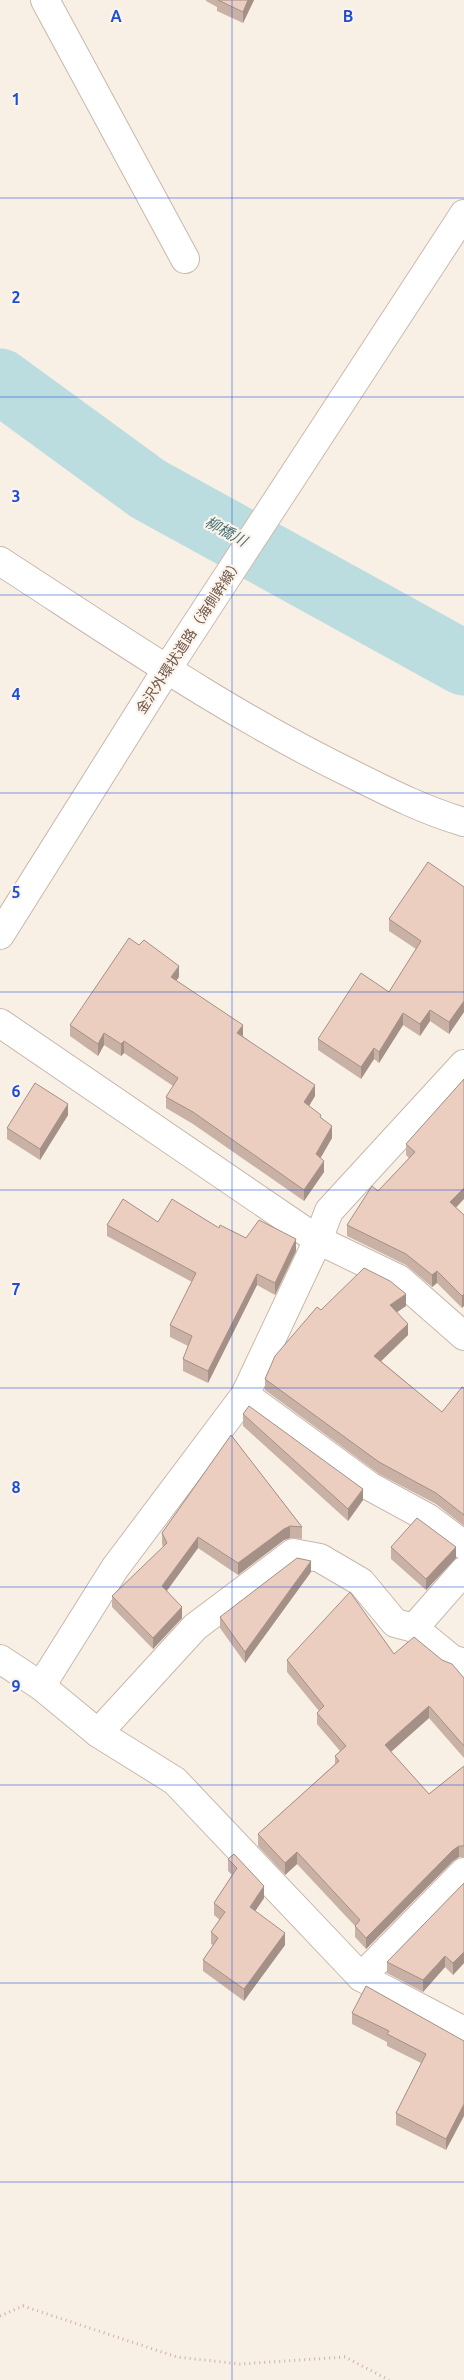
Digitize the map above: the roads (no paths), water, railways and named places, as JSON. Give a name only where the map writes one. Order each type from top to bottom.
[{"type":"street","points":[[45,0],[186,259]]},
{"type":"street","name":"金沢外環状道路（海側幹線）","points":[[0,935],[168,668],[464,214]]},
{"type":"street","points":[[0,561],[168,668],[302,750],[432,813],[464,822]]},
{"type":"street","points":[[0,1024],[318,1240],[399,1280],[464,1336]]},
{"type":"street","points":[[41,1686],[114,1568],[245,1395],[318,1240],[329,1211],[464,1064]]},
{"type":"street","points":[[245,1395],[371,1487],[428,1518],[464,1545]]},
{"type":"street","points":[[98,1733],[195,1627],[293,1553],[320,1558],[361,1582],[395,1623],[414,1628],[452,1658],[464,1663]]},
{"type":"street","points":[[414,1628],[464,1572]]},
{"type":"street","points":[[0,1659],[41,1686],[98,1733],[174,1781],[361,1977],[464,2031]]},
{"type":"street","points":[[361,1977],[464,1872]]},
{"type":"waterway","name":"柳橋川","points":[[0,381],[148,489],[464,663]]}]
